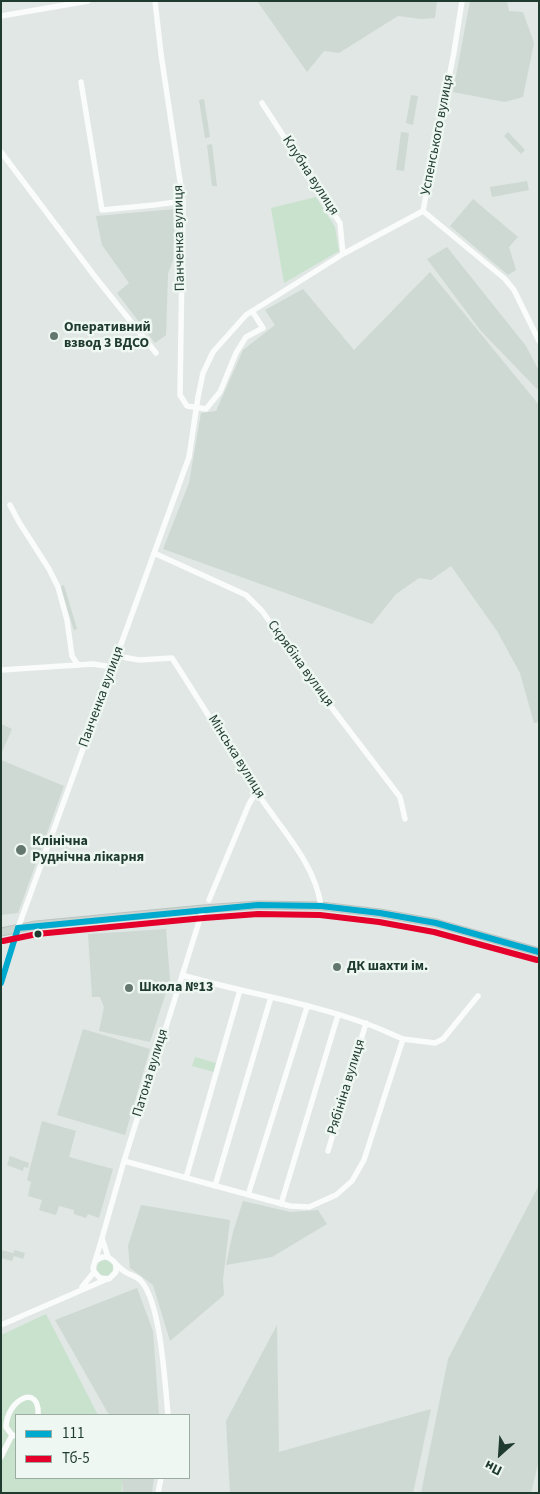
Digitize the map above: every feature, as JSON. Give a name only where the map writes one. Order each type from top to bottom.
[{"type":"main road","points":[[1,932],[18,928],[203,909],[258,905],[321,906],[436,923],[539,952]]},
{"type":"street","points":[[1,16],[88,1]]},
{"type":"street","name":"Панченка вулиця","points":[[1,984],[18,928],[189,457],[198,397],[203,373],[213,352],[246,315],[252,311],[263,328],[246,337],[236,354],[220,392],[206,409],[188,406],[180,395],[183,201],[155,1]]},
{"type":"street","name":"Успенського вулиця","points":[[462,1],[423,211],[505,279],[514,290],[539,341]]},
{"type":"street","points":[[81,82],[102,210],[183,201]]},
{"type":"street","name":"Клубна вулиця","points":[[262,103],[340,222],[343,254]]},
{"type":"street","points":[[1,152],[101,285],[156,353]]},
{"type":"street","points":[[252,311],[343,254],[423,211]]},
{"type":"street","points":[[10,505],[58,586],[67,620],[72,656],[78,665]]},
{"type":"street","name":"Скрябіна вулиця","points":[[154,553],[246,595],[262,611],[332,708],[400,797],[405,819]]},
{"type":"street","name":"Мінська вулиця","points":[[117,656],[139,660],[172,658],[257,791],[311,870],[320,895],[321,906]]},
{"type":"street","points":[[1,670],[93,664],[113,667]]},
{"type":"street","points":[[209,900],[249,804],[257,791]]},
{"type":"street","name":"Патона вулиця","points":[[97,1260],[124,1161],[203,909]]},
{"type":"street","points":[[182,975],[338,1015],[403,1039],[435,1043],[442,1039],[478,996]]},
{"type":"street","points":[[186,1178],[240,990]]},
{"type":"street","points":[[215,1186],[271,997]]},
{"type":"street","points":[[248,1195],[307,1007]]},
{"type":"street","points":[[281,1204],[338,1015]]},
{"type":"street","name":"Рябініна вулиця","points":[[328,1151],[366,1024]]},
{"type":"street","points":[[124,1161],[281,1204],[309,1207],[336,1195],[352,1181],[364,1160],[403,1039]]},
{"type":"street","points":[[102,1238],[108,1257],[126,1273],[137,1277],[142,1282],[148,1295],[156,1318],[168,1414]]},
{"type":"street","points":[[76,1291],[86,1284],[94,1272],[93,1268],[97,1260],[103,1256],[108,1257]]},
{"type":"street","points":[[112,1277],[116,1272],[116,1264]]},
{"type":"street","points":[[94,1272],[104,1280]]},
{"type":"street","points":[[1,1325],[76,1291],[126,1273]]},
{"type":"street","points":[[1,1457],[14,1435],[6,1427],[8,1414],[13,1404],[25,1397],[31,1398],[36,1403],[38,1414]]},
{"type":"street","points":[[158,1493],[161,1479]]},
{"type":"shaded area","points":[[257,1],[437,1],[435,18],[421,19],[398,16],[339,53],[324,51],[307,72]]},
{"type":"shaded area","points":[[470,1],[507,1],[509,11],[523,12],[534,43],[523,97],[505,102],[453,92]]},
{"type":"shaded area","points":[[411,95],[418,96],[413,125],[406,123]]},
{"type":"shaded area","points":[[204,99],[210,137],[205,138],[199,100]]},
{"type":"shaded area","points":[[401,132],[409,133],[404,171],[396,170]]},
{"type":"shaded area","points":[[508,132],[525,150],[521,154],[504,136]]},
{"type":"shaded area","points":[[212,144],[217,186],[212,186],[207,145]]},
{"type":"shaded area","points":[[527,181],[529,190],[492,197],[490,187]]},
{"type":"shaded area","points":[[473,199],[518,237],[509,247],[516,270],[508,275],[450,226]]},
{"type":"shaded area","points":[[175,209],[173,260],[168,274],[166,335],[155,343],[117,293],[129,283],[102,245],[96,216]]},
{"type":"shaded area","points":[[447,247],[526,346],[539,371],[539,387],[537,389],[481,331],[427,259]]},
{"type":"shaded area","points":[[430,272],[539,405],[539,722],[534,723],[520,673],[497,631],[451,566],[431,580],[419,578],[396,594],[372,624],[163,549],[189,483],[201,413],[216,411],[243,350],[275,325],[265,310],[303,289],[354,350]]},
{"type":"shaded area","points":[[64,585],[77,629],[74,630],[60,587]]},
{"type":"shaded area","points":[[1,724],[12,729],[1,754]]},
{"type":"shaded area","name":"Клінічна Руднічна лікарня","points":[[1,760],[64,786],[18,913],[1,915]]},
{"type":"shaded area","name":"Школа №13","points":[[166,929],[170,980],[150,1042],[99,1031],[104,1007],[100,997],[92,997],[88,934]]},
{"type":"shaded area","points":[[83,1029],[150,1049],[125,1135],[57,1115]]},
{"type":"shaded area","points":[[42,1121],[76,1131],[69,1157],[113,1169],[99,1218],[88,1214],[86,1218],[74,1214],[74,1210],[59,1206],[56,1215],[39,1210],[42,1200],[28,1196],[31,1182],[27,1180]]},
{"type":"shaded area","points":[[10,1156],[29,1163],[28,1168],[24,1167],[23,1171],[7,1165]]},
{"type":"shaded area","points":[[539,1185],[539,1460],[531,1493],[421,1493],[448,1359]]},
{"type":"shaded area","points":[[243,1201],[290,1212],[318,1210],[327,1224],[272,1257],[226,1265],[233,1232]]},
{"type":"shaded area","points":[[141,1205],[230,1220],[223,1280],[224,1295],[170,1341],[153,1285],[130,1268],[128,1246]]},
{"type":"shaded area","points":[[1,1250],[13,1253],[15,1250],[25,1253],[23,1259],[14,1256],[12,1261],[1,1258]]},
{"type":"shaded area","points":[[137,1288],[153,1331],[159,1414],[108,1414],[55,1320]]},
{"type":"shaded area","points":[[277,1325],[279,1452],[431,1409],[413,1493],[230,1493],[226,1421]]},
{"type":"shaded area","points":[[122,1479],[154,1479],[152,1493],[123,1493]]},
{"type":"green space","points":[[316,197],[335,227],[339,251],[284,283],[271,208]]},
{"type":"green space","points":[[195,1057],[216,1063],[214,1072],[192,1066]]},
{"type":"green space","points":[[102,1260],[108,1260],[113,1265],[111,1274],[102,1276],[97,1271],[97,1265]]},
{"type":"green space","points":[[46,1314],[97,1414],[15,1414],[15,1479],[122,1479],[122,1493],[1,1493],[1,1335]]},
{"type":"transit line","name":"111","points":[[18,928],[258,905],[321,906],[380,913],[436,923],[539,952]]},
{"type":"transit line","name":"Тб-5","points":[[3,941],[37,934],[204,918],[258,914],[320,915],[379,922],[434,932],[537,960]]},
{"type":"transit line","name":"111","points":[[1,983],[18,928]]},
{"type":"place","name":"Оперативний взвод 3 ВДСО","points":[[54,336]]},
{"type":"place","name":"Клінічна Руднічна лікарня","points":[[21,850]]},
{"type":"place","name":"ДК шахти ім.","points":[[337,967]]},
{"type":"place","name":"Школа №13","points":[[129,988]]}]
